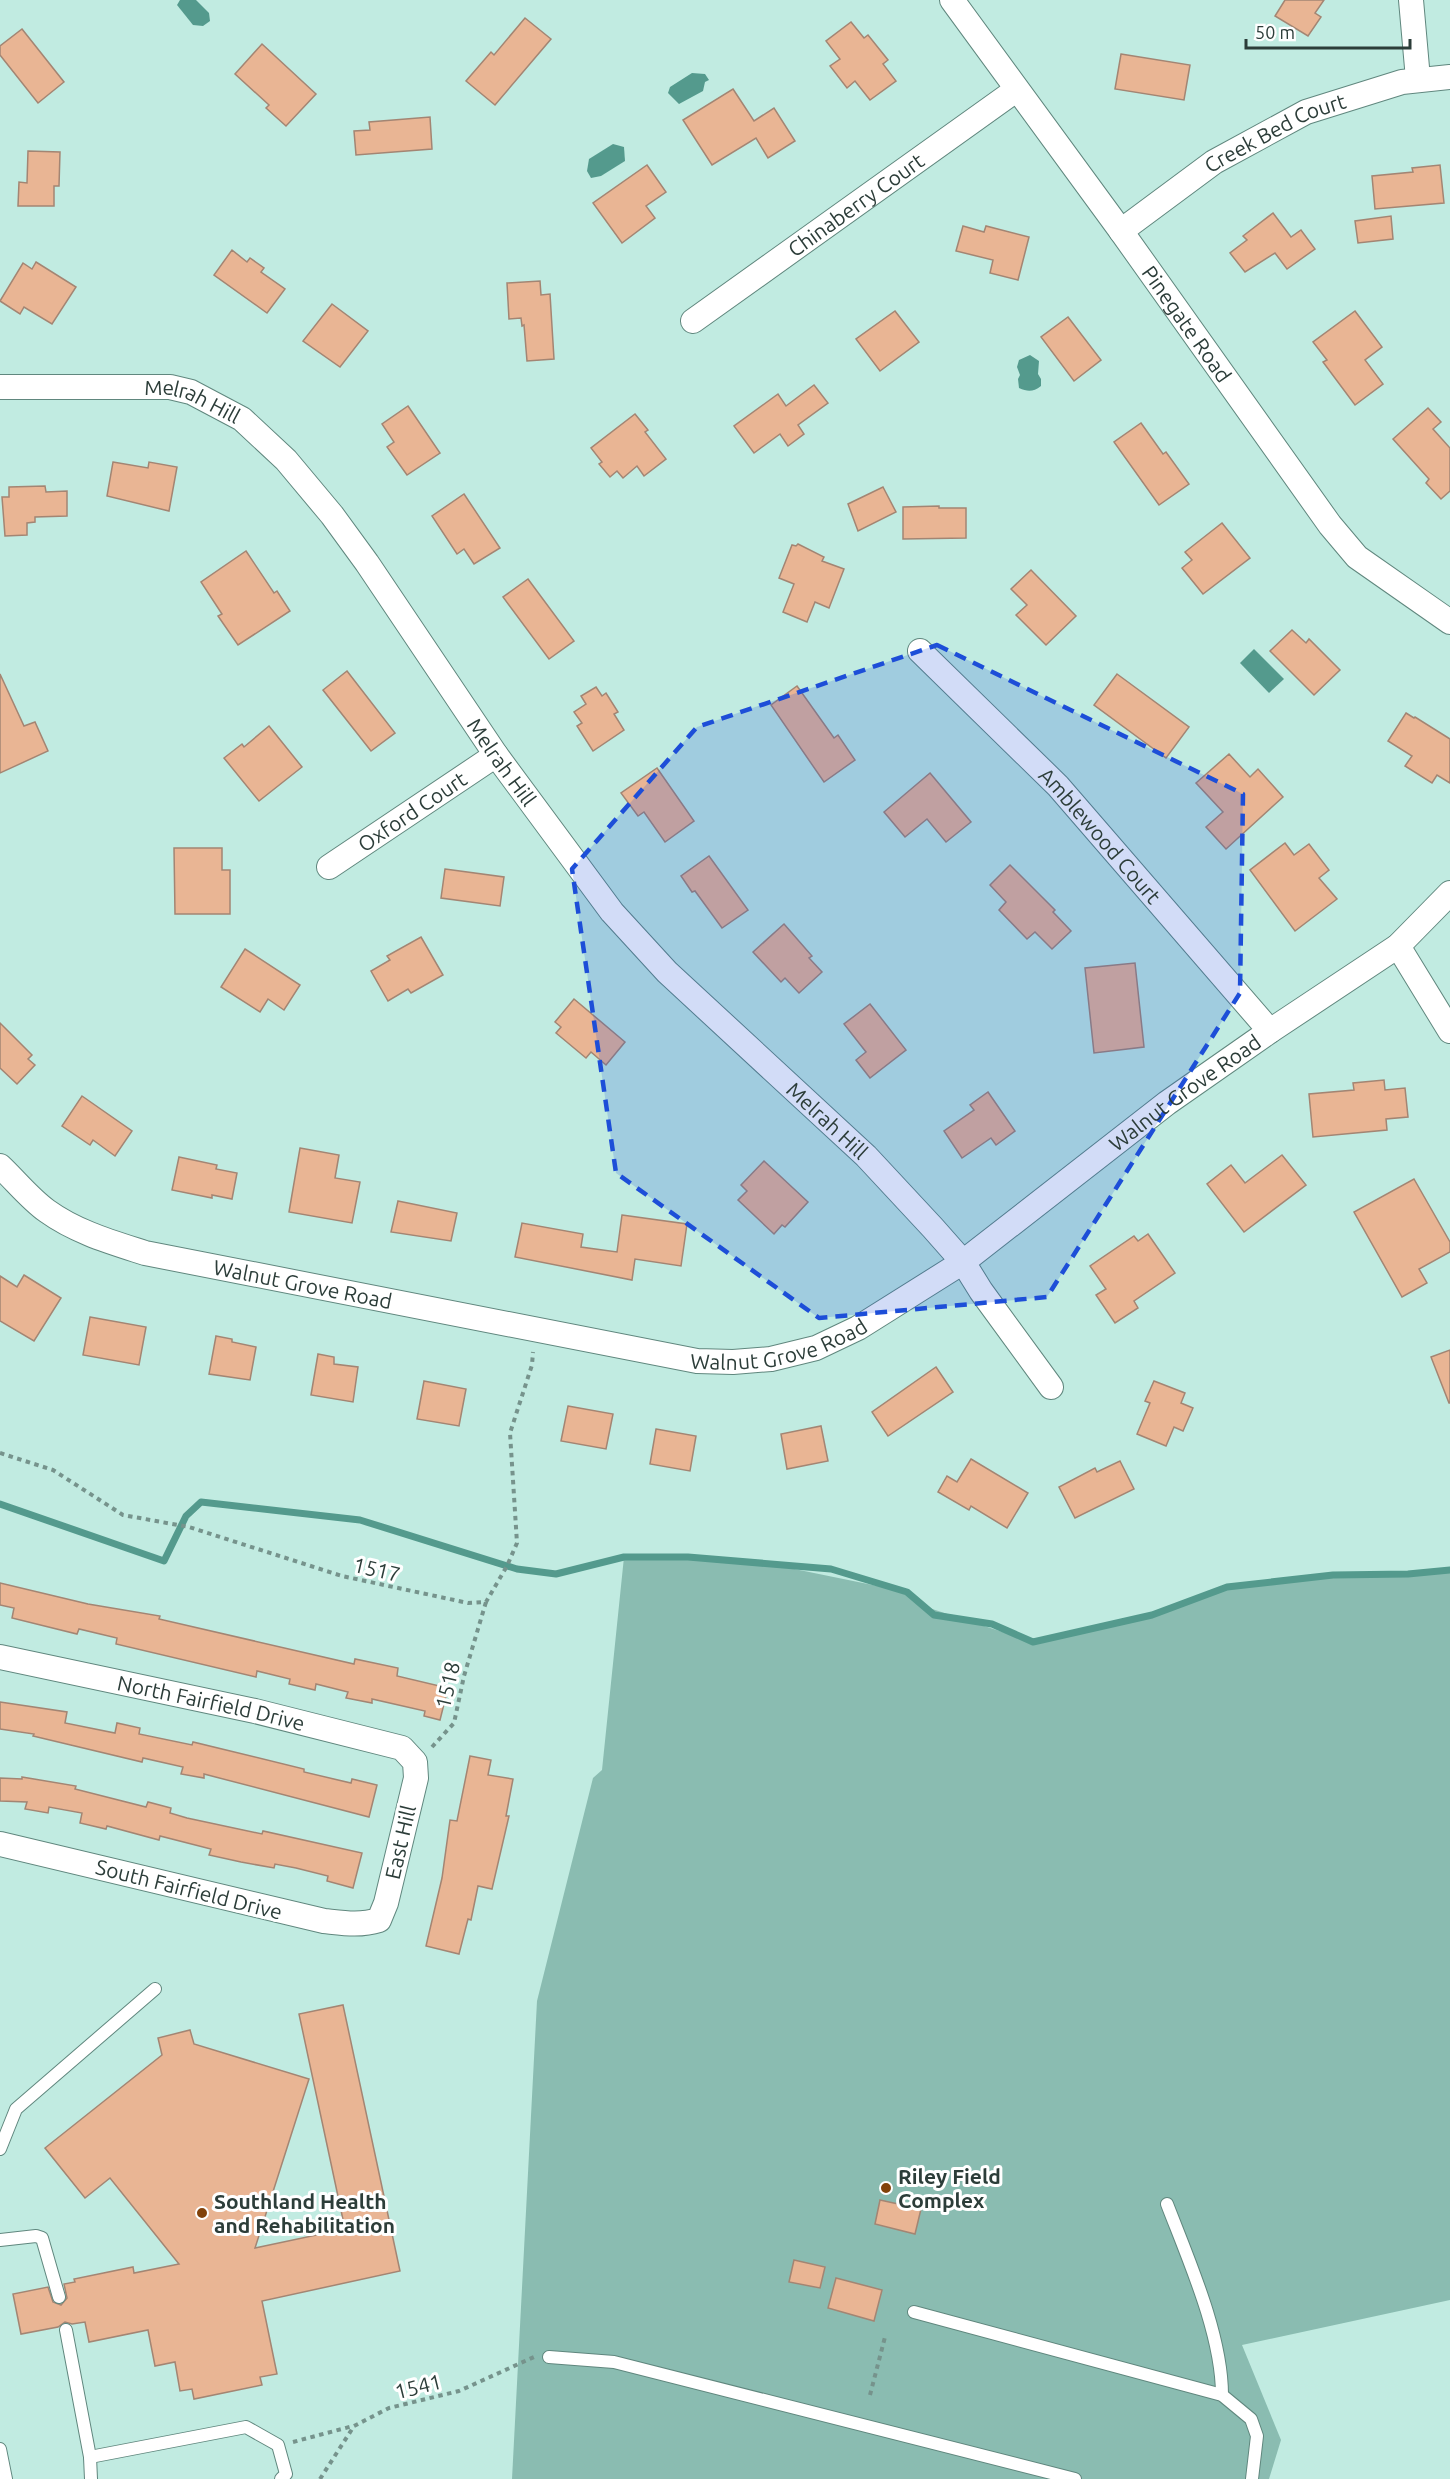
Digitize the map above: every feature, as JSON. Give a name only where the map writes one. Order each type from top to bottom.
[{"type":"street","name":"Pinegate Road","points":[[952,0],[1121,231],[1330,525],[1357,557],[1450,622]]},
{"type":"street","points":[[1412,0],[1418,79]]},
{"type":"street","name":"Creek Bed Court","points":[[1121,231],[1214,162],[1306,112],[1402,82],[1450,77]]},
{"type":"street","name":"Chinaberry Court","points":[[693,321],[1016,90]]},
{"type":"street","name":"Melrah Hill","points":[[0,387],[168,387],[191,392],[242,419],[286,459],[332,515],[402,612],[496,755],[612,912],[675,980],[866,1156],[963,1262],[981,1291],[1051,1387]]},
{"type":"street","name":"Amblewood Court","points":[[920,651],[1058,786],[1270,1031]]},
{"type":"street","name":"Oxford Court","points":[[329,867],[496,755]]},
{"type":"street","name":"Walnut Grove Road","points":[[0,1166],[45,1210],[69,1225],[114,1243],[186,1262],[697,1361],[733,1362],[771,1359],[816,1348],[858,1329],[963,1262],[1167,1103],[1398,946],[1450,892]]},
{"type":"street","points":[[1398,946],[1450,1031]]},
{"type":"street","name":"North Fairfield Drive","points":[[0,1657],[255,1711],[402,1748],[415,1762]]},
{"type":"street","name":"East Hill","points":[[379,1920],[386,1903],[416,1778],[415,1762]]},
{"type":"street","name":"South Fairfield Drive","points":[[0,1844],[324,1921],[352,1924],[379,1920]]},
{"type":"lane","points":[[0,2149],[16,2109],[155,1989]]},
{"type":"lane","points":[[1167,2204],[1210,2324],[1222,2370],[1222,2395]]},
{"type":"lane","points":[[0,2240],[36,2235],[42,2238],[59,2297]]},
{"type":"lane","points":[[914,2312],[1222,2395],[1251,2419],[1257,2436],[1252,2479]]},
{"type":"lane","points":[[66,2330],[90,2457],[92,2479]]},
{"type":"lane","points":[[549,2357],[614,2362],[1075,2479]]},
{"type":"lane","points":[[90,2457],[246,2427],[278,2445],[286,2474],[281,2479]]},
{"type":"lane","points":[[0,2449],[6,2479]]},
{"type":"path","points":[[486,1602],[518,1543],[510,1433],[532,1365],[534,1330]]},
{"type":"path","name":"1517","points":[[0,1453],[53,1470],[123,1515],[189,1527],[342,1576],[468,1603],[486,1602]]},
{"type":"path","name":"1518","points":[[415,1762],[454,1723],[486,1602]]},
{"type":"path","points":[[870,2395],[885,2337]]},
{"type":"path","name":"1541","points":[[278,2445],[354,2426],[389,2408],[459,2391],[530,2357],[549,2357]]},
{"type":"path","points":[[320,2479],[354,2426]]},
{"type":"highlighted area","points":[[937,645],[1243,794],[1240,993],[1047,1297],[819,1318],[616,1173],[572,869],[697,727]]},
{"type":"shaded area","points":[[180,0],[196,0],[209,13],[210,21],[203,26],[193,25],[177,5]]},
{"type":"shaded area","points":[[692,73],[705,74],[709,80],[705,82],[703,91],[679,104],[668,93],[670,87]]},
{"type":"shaded area","points":[[613,144],[624,147],[625,161],[601,176],[591,178],[587,171],[589,159]]},
{"type":"shaded area","points":[[1030,355],[1039,361],[1038,374],[1041,386],[1028,391],[1019,388],[1020,375],[1017,367],[1019,360]]},
{"type":"shaded area","points":[[1254,649],[1284,679],[1269,693],[1240,663]]},
{"type":"shaded area","points":[[624,1557],[765,1563],[907,1592],[923,1606],[1033,1642],[1100,1629],[1152,1615],[1227,1587],[1333,1575],[1408,1574],[1450,1570],[1450,2300],[1242,2345],[1281,2440],[1269,2479],[512,2479],[537,2001],[593,1778],[602,1770]]},
{"type":"building","points":[[1285,0],[1324,0],[1315,13],[1321,17],[1308,36],[1275,16]]},
{"type":"building","points":[[525,18],[551,39],[495,105],[466,81],[491,52],[494,55]]},
{"type":"building","points":[[851,22],[864,38],[868,35],[888,60],[883,64],[896,81],[870,100],[855,81],[847,88],[830,66],[840,59],[826,41]]},
{"type":"building","points":[[22,29],[64,82],[38,103],[0,55],[0,46]]},
{"type":"building","points":[[262,44],[316,94],[286,126],[266,108],[269,105],[235,74]]},
{"type":"building","points":[[1121,54],[1190,65],[1184,100],[1115,89]]},
{"type":"building","points":[[733,89],[754,121],[774,108],[795,141],[768,158],[756,138],[712,165],[683,120]]},
{"type":"building","points":[[430,117],[432,149],[356,155],[354,131],[370,130],[369,122]]},
{"type":"building","points":[[28,151],[60,152],[59,186],[54,186],[54,206],[18,206],[19,182],[27,183]]},
{"type":"building","points":[[647,165],[666,192],[646,206],[655,218],[622,243],[593,203]]},
{"type":"building","points":[[1440,165],[1444,203],[1375,209],[1372,176],[1413,172],[1412,168]]},
{"type":"building","points":[[1273,213],[1291,237],[1301,230],[1315,249],[1287,269],[1275,253],[1245,272],[1230,253],[1247,240],[1243,236]]},
{"type":"building","points":[[1391,216],[1393,239],[1358,243],[1355,221]]},
{"type":"building","points":[[963,226],[984,232],[986,226],[1029,237],[1018,280],[990,273],[993,260],[956,251]]},
{"type":"building","points":[[232,250],[247,262],[250,258],[264,268],[261,272],[285,289],[267,313],[214,275]]},
{"type":"building","points":[[36,262],[76,287],[52,324],[24,307],[20,314],[0,301],[23,263],[32,269]]},
{"type":"building","points":[[540,281],[541,295],[550,294],[554,359],[527,361],[524,325],[522,326],[521,318],[509,319],[507,283]]},
{"type":"building","points":[[332,304],[368,331],[340,367],[303,341]]},
{"type":"building","points":[[895,311],[919,342],[880,371],[856,339]]},
{"type":"building","points":[[1355,311],[1382,347],[1365,360],[1383,384],[1355,405],[1323,362],[1327,360],[1313,342]]},
{"type":"building","points":[[1068,317],[1101,360],[1074,381],[1041,337]]},
{"type":"building","points":[[814,385],[828,403],[798,425],[804,434],[788,446],[780,434],[754,453],[734,426],[778,394],[786,406]]},
{"type":"building","points":[[408,406],[440,453],[407,475],[387,447],[394,442],[382,424]]},
{"type":"building","points":[[1428,408],[1441,422],[1433,429],[1450,448],[1450,491],[1441,499],[1426,483],[1429,479],[1393,439]]},
{"type":"building","points":[[635,414],[648,430],[645,432],[666,459],[644,476],[637,466],[623,478],[617,471],[610,477],[599,464],[602,462],[591,448]]},
{"type":"building","points":[[1141,423],[1163,454],[1166,452],[1189,484],[1159,505],[1114,442]]},
{"type":"building","points":[[113,462],[148,468],[149,462],[177,467],[169,511],[107,496]]},
{"type":"building","points":[[45,486],[46,492],[67,491],[67,516],[35,517],[35,522],[27,523],[27,535],[5,536],[2,497],[9,497],[9,487]]},
{"type":"building","points":[[883,487],[896,512],[858,531],[848,504]]},
{"type":"building","points":[[464,494],[500,548],[474,564],[464,549],[457,554],[432,516]]},
{"type":"building","points":[[939,506],[939,508],[966,508],[966,538],[903,539],[903,507]]},
{"type":"building","points":[[1222,523],[1250,558],[1203,594],[1182,568],[1192,560],[1185,552]]},
{"type":"building","points":[[798,544],[824,557],[822,561],[844,569],[829,608],[815,602],[807,622],[783,612],[794,584],[779,578],[792,545]]},
{"type":"building","points":[[246,551],[274,593],[277,591],[290,611],[238,645],[218,616],[222,614],[201,582]]},
{"type":"building","points":[[1031,570],[1076,616],[1046,645],[1016,615],[1027,605],[1011,589]]},
{"type":"building","points":[[528,579],[574,641],[549,659],[503,597]]},
{"type":"building","points":[[1292,630],[1306,643],[1309,639],[1340,670],[1314,695],[1270,651]]},
{"type":"building","points":[[347,671],[395,733],[371,751],[323,690]]},
{"type":"building","points":[[0,674],[24,726],[35,722],[48,751],[0,773]]},
{"type":"building","points":[[1117,674],[1189,727],[1166,758],[1094,705]]},
{"type":"building","points":[[797,686],[834,738],[838,735],[855,760],[824,782],[771,705]]},
{"type":"building","points":[[596,687],[602,696],[606,693],[618,712],[614,714],[624,730],[593,751],[577,726],[582,723],[574,712],[586,704],[581,696]]},
{"type":"building","points":[[1406,713],[1450,739],[1450,783],[1437,775],[1432,783],[1405,766],[1412,756],[1388,741]]},
{"type":"building","points":[[269,726],[302,767],[259,801],[224,758],[242,744],[244,747]]},
{"type":"building","points":[[1229,754],[1250,777],[1258,769],[1283,797],[1226,849],[1206,827],[1223,812],[1196,783]]},
{"type":"building","points":[[657,768],[694,821],[665,842],[644,812],[638,816],[621,793]]},
{"type":"building","points":[[930,773],[971,822],[946,842],[927,819],[905,837],[884,812]]},
{"type":"building","points":[[1285,843],[1294,855],[1309,844],[1329,870],[1319,878],[1337,899],[1295,931],[1250,870]]},
{"type":"building","points":[[174,848],[222,848],[222,870],[230,870],[230,914],[175,914]]},
{"type":"building","points":[[709,856],[748,910],[722,928],[681,876]]},
{"type":"building","points":[[1010,865],[1055,910],[1053,912],[1071,931],[1052,949],[1035,932],[1027,939],[999,910],[1006,902],[990,885]]},
{"type":"building","points":[[445,869],[504,877],[500,906],[441,898]]},
{"type":"building","points":[[784,924],[812,956],[809,958],[822,972],[799,993],[785,978],[781,982],[753,952]]},
{"type":"building","points":[[421,937],[443,975],[411,993],[408,989],[388,1001],[371,971],[390,960],[387,956]]},
{"type":"building","points":[[245,949],[300,985],[284,1010],[268,999],[260,1012],[221,987]]},
{"type":"building","points":[[1135,963],[1144,1047],[1094,1053],[1085,968]]},
{"type":"building","points":[[574,999],[625,1042],[606,1065],[591,1052],[586,1058],[556,1033],[561,1027],[555,1022]]},
{"type":"building","points":[[870,1004],[906,1050],[870,1078],[856,1060],[866,1052],[844,1024]]},
{"type":"building","points":[[0,1023],[32,1055],[28,1059],[35,1065],[17,1084],[0,1068]]},
{"type":"building","points":[[1384,1080],[1385,1090],[1405,1088],[1408,1117],[1386,1119],[1387,1130],[1313,1137],[1309,1094],[1354,1090],[1353,1083]]},
{"type":"building","points":[[988,1092],[1015,1131],[996,1145],[991,1138],[962,1158],[944,1131],[974,1110],[970,1105]]},
{"type":"building","points":[[82,1096],[132,1131],[115,1156],[93,1140],[90,1145],[62,1126]]},
{"type":"building","points":[[300,1148],[339,1155],[335,1178],[360,1182],[352,1223],[289,1212]]},
{"type":"building","points":[[1282,1155],[1306,1185],[1244,1232],[1207,1184],[1231,1165],[1245,1183]]},
{"type":"building","points":[[179,1157],[217,1165],[216,1169],[237,1173],[232,1199],[212,1195],[212,1198],[172,1190]]},
{"type":"building","points":[[764,1161],[808,1202],[785,1227],[782,1225],[774,1234],[738,1200],[747,1191],[741,1185]]},
{"type":"building","points":[[1414,1179],[1450,1242],[1450,1252],[1419,1269],[1427,1283],[1402,1297],[1354,1212]]},
{"type":"building","points":[[398,1201],[457,1213],[451,1241],[391,1232]]},
{"type":"building","points":[[622,1215],[687,1224],[681,1266],[635,1259],[632,1280],[515,1257],[522,1223],[583,1234],[581,1247],[617,1252]]},
{"type":"building","points":[[1148,1234],[1175,1273],[1134,1301],[1138,1308],[1115,1323],[1096,1295],[1106,1289],[1090,1266],[1134,1236],[1138,1241]]},
{"type":"building","points":[[24,1275],[61,1298],[34,1341],[0,1321],[0,1276],[17,1287]]},
{"type":"building","points":[[90,1317],[146,1327],[139,1365],[83,1355]]},
{"type":"building","points":[[216,1336],[256,1347],[250,1380],[209,1374]]},
{"type":"building","points":[[1450,1350],[1450,1403],[1449,1403],[1431,1357]]},
{"type":"building","points":[[318,1354],[334,1357],[334,1364],[358,1367],[353,1402],[311,1395]]},
{"type":"building","points":[[936,1367],[953,1392],[888,1436],[872,1412]]},
{"type":"building","points":[[424,1381],[466,1389],[459,1426],[417,1419]]},
{"type":"building","points":[[1154,1381],[1185,1393],[1181,1403],[1193,1408],[1183,1431],[1174,1427],[1166,1446],[1137,1434],[1150,1403],[1145,1401]]},
{"type":"building","points":[[568,1406],[613,1414],[606,1449],[561,1441]]},
{"type":"building","points":[[821,1426],[828,1461],[787,1469],[781,1434]]},
{"type":"building","points":[[656,1429],[696,1436],[690,1471],[650,1464]]},
{"type":"building","points":[[971,1459],[1028,1493],[1007,1528],[971,1506],[969,1510],[938,1492],[947,1476],[957,1482]]},
{"type":"building","points":[[1120,1461],[1134,1489],[1075,1518],[1059,1487],[1095,1468],[1097,1472]]},
{"type":"building","points":[[0,1583],[88,1604],[160,1616],[159,1619],[354,1664],[355,1659],[398,1668],[397,1676],[448,1688],[440,1720],[424,1716],[425,1711],[372,1699],[372,1703],[346,1698],[348,1692],[316,1684],[315,1690],[289,1684],[290,1679],[257,1671],[256,1677],[116,1644],[117,1638],[79,1629],[77,1634],[12,1618],[14,1608],[0,1605]]},
{"type":"building","points":[[0,1702],[67,1712],[65,1723],[115,1733],[117,1723],[140,1728],[139,1734],[192,1745],[193,1742],[351,1783],[352,1779],[377,1785],[369,1817],[204,1774],[204,1778],[181,1774],[183,1767],[143,1758],[142,1762],[33,1736],[34,1734],[0,1729]]},
{"type":"building","points":[[470,1756],[491,1760],[488,1775],[513,1779],[506,1816],[509,1816],[492,1889],[478,1886],[471,1920],[468,1919],[459,1954],[426,1946],[442,1878],[450,1820],[457,1821]]},
{"type":"building","points":[[22,1777],[76,1786],[75,1789],[146,1807],[148,1802],[171,1808],[170,1813],[187,1818],[262,1834],[263,1831],[362,1853],[353,1888],[327,1881],[328,1876],[296,1868],[275,1864],[274,1868],[241,1862],[209,1855],[211,1849],[160,1836],[159,1840],[107,1826],[106,1829],[80,1823],[82,1813],[49,1807],[48,1813],[25,1809],[27,1802],[0,1801],[0,1778],[22,1779]]},
{"type":"building","name":"Southland Health and Rehabilitation","points":[[343,2005],[400,2271],[262,2301],[277,2374],[260,2377],[262,2385],[194,2399],[192,2389],[180,2391],[175,2362],[155,2366],[148,2330],[89,2342],[85,2322],[72,2324],[65,2322],[58,2327],[21,2334],[13,2294],[48,2287],[53,2302],[61,2305],[67,2298],[64,2284],[75,2282],[74,2279],[133,2267],[134,2273],[179,2264],[110,2178],[85,2198],[45,2148],[162,2055],[158,2038],[190,2030],[194,2044],[309,2079],[255,2248],[345,2229],[299,2014]]},
{"type":"building","points":[[880,2200],[921,2209],[915,2234],[875,2224]]},
{"type":"building","points":[[794,2260],[825,2267],[820,2288],[789,2282]]},
{"type":"building","points":[[836,2278],[882,2290],[874,2321],[828,2308]]},
{"type":"waterway","points":[[0,1504],[164,1561],[186,1516],[201,1502],[360,1520],[517,1569],[556,1574],[624,1557],[688,1557],[831,1569],[907,1592],[934,1615],[992,1624],[1033,1642],[1152,1615],[1227,1587],[1333,1575],[1408,1574],[1450,1570]]},
{"type":"place","name":"Riley Field Complex","points":[[886,2188]]},
{"type":"place","name":"Southland Health and Rehabilitation","points":[[202,2213]]}]
